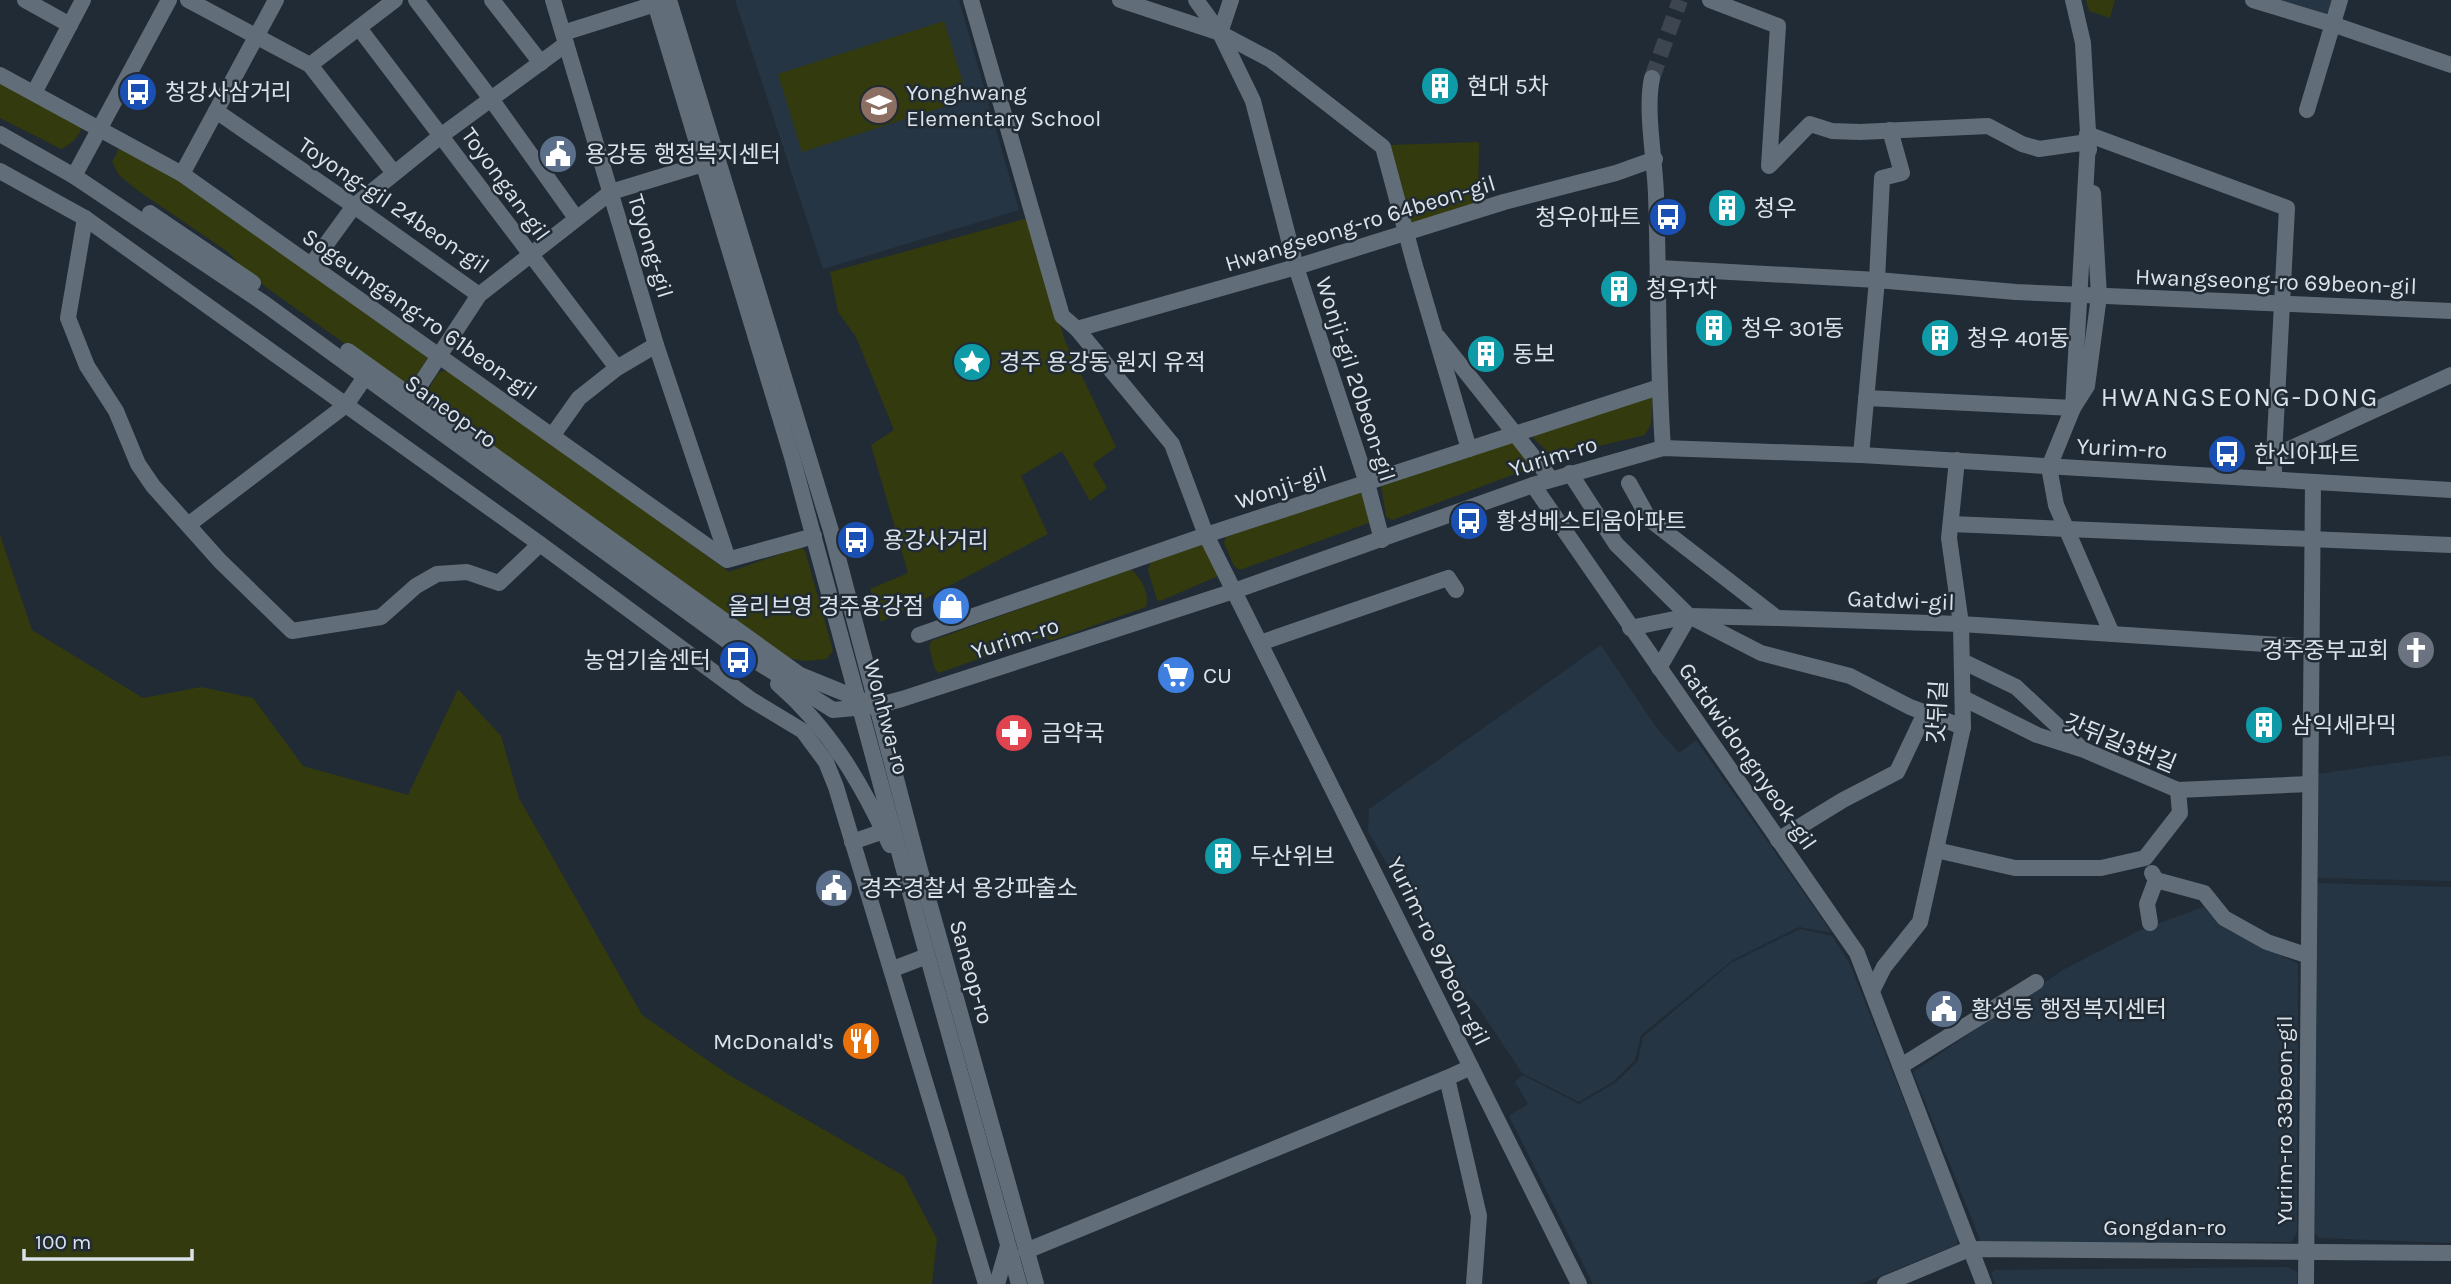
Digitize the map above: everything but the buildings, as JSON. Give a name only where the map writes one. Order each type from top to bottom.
[{"type":"street","points":[[25,0],[70,25]]},
{"type":"street","points":[[34,93],[83,0]]},
{"type":"street","points":[[77,172],[169,0]]},
{"type":"street","points":[[188,0],[310,65],[394,173]]},
{"type":"street","points":[[182,174],[276,0]]},
{"type":"street","points":[[310,65],[395,0]]},
{"type":"street","points":[[416,0],[576,218]]},
{"type":"street","points":[[492,0],[541,63]]},
{"type":"street","name":"Toyong-gil","points":[[553,0],[656,345],[728,559]]},
{"type":"street","name":"Yurim-ro 97beon-gil","points":[[971,0],[1062,316],[1077,329],[1172,444],[1206,535],[1471,1067],[1026,1251]]},
{"type":"street","points":[[1120,0],[1220,33],[1271,60],[1383,146],[1405,232],[1469,449]]},
{"type":"street","name":"Wonji-gil 20beon-gil","points":[[1196,0],[1220,33],[1253,101],[1296,267],[1367,483],[1382,540]]},
{"type":"street","points":[[1220,33],[1231,0]]},
{"type":"street","points":[[1710,0],[1778,26],[1769,166],[1810,124],[1832,131],[1988,126],[2022,144],[2039,149],[2087,138],[2287,208],[2274,480]]},
{"type":"street","points":[[2073,0],[2083,43],[2099,296],[2087,386],[2073,408],[2049,467],[2056,505],[2112,634]]},
{"type":"street","points":[[2253,0],[2451,65]]},
{"type":"street","points":[[2307,110],[2340,0]]},
{"type":"street","points":[[311,265],[354,205],[442,135],[541,63],[565,39],[660,1]]},
{"type":"street","name":"Wonhwa-ro","points":[[660,1],[703,164],[865,704]]},
{"type":"street","name":"Wonhwa-ro","points":[[660,1],[831,531],[865,704],[915,911],[1019,1284]]},
{"type":"street","name":"Toyongan-gil","points":[[359,28],[617,368]]},
{"type":"street","name":"Sogeumgang-ro 61beon-gil","points":[[0,75],[182,174],[728,559]]},
{"type":"street","points":[[1652,78],[1649,93],[1655,159],[1659,387],[1663,447]]},
{"type":"street","name":"Toyong-gil 24beon-gil","points":[[216,111],[479,295],[611,192]]},
{"type":"street","name":"Saneop-ro","points":[[0,122],[77,172],[190,239],[800,675],[865,704],[1036,1284]]},
{"type":"street","points":[[1861,455],[1877,280],[1882,178],[1902,173],[1890,130]]},
{"type":"street","name":"Saneop-ro","points":[[0,134],[77,172],[365,377],[748,656],[832,710],[865,704]]},
{"type":"street","points":[[2073,408],[2087,138]]},
{"type":"street","name":"Hwangseong-ro 64beon-gil","points":[[1077,329],[1296,267],[1504,202],[1616,173],[1655,159]]},
{"type":"street","points":[[611,192],[703,164]]},
{"type":"street","points":[[0,171],[85,218],[766,709],[803,731],[825,761],[836,787],[986,1284]]},
{"type":"street","points":[[85,218],[68,318],[80,353],[116,411],[138,464],[153,486],[220,561],[292,631],[381,617],[416,586],[438,574],[467,572],[499,583],[540,544]]},
{"type":"street","name":"Hwangseong-ro 69beon-gil","points":[[1659,268],[2078,295],[2451,311]]},
{"type":"street","points":[[412,397],[479,295]]},
{"type":"street","points":[[1433,330],[1551,479]]},
{"type":"street","points":[[552,436],[579,398],[617,368],[656,345]]},
{"type":"street","points":[[2274,456],[2451,375]]},
{"type":"street","points":[[188,525],[346,405],[365,377]]},
{"type":"street","name":"Wonji-gil","points":[[919,635],[1206,535],[1659,387]]},
{"type":"street","points":[[1866,398],[2073,408]]},
{"type":"street","name":"Yurim-ro","points":[[865,704],[1234,591],[1533,485],[1663,447],[1957,460],[2451,490]]},
{"type":"street","name":"갓뒤길","points":[[1872,990],[1884,967],[1920,922],[1964,727],[1961,624],[1950,538],[1957,460]]},
{"type":"street","points":[[1570,473],[1616,544],[1689,616],[1761,653],[1850,676],[1925,713],[1964,727]]},
{"type":"street","points":[[1629,483],[1649,519],[1777,618]]},
{"type":"street","name":"Yurim-ro 33beon-gil","points":[[2306,1284],[2313,483]]},
{"type":"street","name":"Gatdwidongnyeok-gil","points":[[1533,485],[1857,953],[1984,1284]]},
{"type":"street","points":[[1951,524],[2451,545]]},
{"type":"street","points":[[728,559],[814,537]]},
{"type":"street","points":[[1260,643],[1448,578],[1456,590]]},
{"type":"street","points":[[1659,668],[1689,616]]},
{"type":"street","name":"Gatdwi-gil","points":[[1630,628],[1689,616],[1777,618],[1961,624],[2312,647]]},
{"type":"street","points":[[748,656],[803,708],[850,766],[884,831],[915,911]]},
{"type":"street","points":[[1962,661],[2016,687],[2084,750]]},
{"type":"street","points":[[766,709],[771,692],[767,675]]},
{"type":"street","name":"갓뒤길3번길","points":[[1963,698],[2037,735],[2084,750],[2178,790],[2310,784]]},
{"type":"street","points":[[766,709],[782,702],[792,702],[803,708]]},
{"type":"street","points":[[1778,840],[1843,800],[1896,772],[1925,713]]},
{"type":"street","points":[[1936,850],[2015,868],[2101,868],[2145,858],[2180,813],[2178,790]]},
{"type":"street","points":[[852,842],[884,831]]},
{"type":"street","points":[[2145,858],[2156,880],[2147,904],[2150,923]]},
{"type":"street","points":[[2156,880],[2204,893],[2224,918],[2267,942],[2309,956]]},
{"type":"street","points":[[893,969],[927,957]]},
{"type":"street","points":[[1901,1066],[2036,982]]},
{"type":"street","points":[[1471,1067],[1579,1284]]},
{"type":"street","points":[[1447,1078],[1479,1216],[1474,1284]]},
{"type":"street","points":[[997,1284],[1008,1247]]},
{"type":"street","name":"Gongdan-ro","points":[[1885,1284],[1969,1249],[2451,1253]]},
{"type":"shaded area","name":"Yonghwang Elementary School","points":[[735,0],[959,0],[1019,210],[823,269]]},
{"type":"shaded area","points":[[2275,0],[2334,0],[2328,18]]},
{"type":"shaded area","points":[[1601,645],[1656,727],[1679,753],[1696,740],[1832,933],[1799,927],[1733,960],[1641,1035],[1635,1060],[1614,1081],[1579,1102],[1522,1073],[1476,1004],[1455,982],[1368,831],[1369,809]]},
{"type":"shaded area","points":[[2451,756],[2451,881],[2316,878],[2317,774]]},
{"type":"shaded area","points":[[2316,883],[2451,887],[2451,1243],[2320,1238],[2315,1234]]},
{"type":"shaded area","points":[[2203,907],[2227,929],[2298,964],[2297,1233],[2291,1242],[1981,1242],[1913,1072],[2063,970],[2138,931]]},
{"type":"shaded area","points":[[1800,929],[1832,936],[1850,964],[1958,1237],[1956,1245],[1861,1284],[1593,1284],[1509,1116],[1528,1104],[1515,1082],[1523,1075],[1579,1104],[1615,1083],[1638,1061],[1643,1037],[1731,963]]},
{"type":"shaded area","points":[[2288,1267],[2297,1272],[2297,1284],[1995,1284],[1991,1273],[1995,1270]]},
{"type":"green space","points":[[2086,0],[2115,0],[2110,18],[2089,11]]},
{"type":"green space","points":[[944,21],[968,99],[802,152],[778,74]]},
{"type":"green space","points":[[0,79],[83,123],[78,135],[61,149],[0,118]]},
{"type":"green space","points":[[1479,142],[1478,206],[1409,226],[1389,145]]},
{"type":"green space","points":[[121,145],[180,176],[425,350],[427,359],[412,382],[401,384],[249,275],[228,252],[137,190],[119,175],[112,162]]},
{"type":"green space","points":[[1028,218],[1065,341],[1116,447],[1093,464],[1107,488],[1090,501],[1062,451],[1021,476],[1048,534],[881,622],[870,589],[908,573],[871,445],[894,430],[856,337],[838,312],[830,272]]},
{"type":"green space","points":[[449,369],[729,572],[801,547],[805,551],[833,650],[827,659],[805,661],[788,658],[482,442],[478,428],[428,396],[427,392],[438,373]]},
{"type":"green space","points":[[1653,397],[1651,424],[1645,435],[1553,457],[1532,437],[1534,431]]},
{"type":"green space","points":[[1516,438],[1533,467],[1392,520],[1386,517],[1381,484]]},
{"type":"green space","points":[[1365,490],[1374,521],[1240,570],[1234,566],[1224,543],[1227,535]]},
{"type":"green space","points":[[0,535],[32,630],[143,698],[201,687],[253,698],[303,766],[408,795],[458,689],[501,736],[519,798],[642,1015],[729,1075],[904,1176],[937,1239],[932,1284],[0,1284]]},
{"type":"green space","points":[[1202,544],[1223,574],[1157,600],[1148,570],[1152,560]]},
{"type":"green space","points":[[1130,569],[1144,586],[1146,607],[1053,640],[1037,638],[939,673],[935,670],[929,647],[931,641]]},
{"type":"tunnel","points":[[1652,78],[1680,0]]},
{"type":"place","name":"현대 5차","points":[[1440,86]]},
{"type":"place","name":"청강사삼거리","points":[[138,92]]},
{"type":"place","name":"Yonghwang Elementary School","points":[[879,105]]},
{"type":"place","name":"용강동 행정복지센터","points":[[558,154]]},
{"type":"place","name":"청우","points":[[1727,208]]},
{"type":"place","name":"청우아파트","points":[[1668,217]]},
{"type":"place","name":"청우1차","points":[[1619,289]]},
{"type":"place","name":"청우 301동","points":[[1714,328]]},
{"type":"place","name":"청우 401동","points":[[1940,338]]},
{"type":"place","name":"동보","points":[[1486,354]]},
{"type":"place","name":"경주 용강동 원지 유적","points":[[972,362]]},
{"type":"place","name":"한신아파트","points":[[2227,454]]},
{"type":"place","name":"황성베스티움아파트","points":[[1469,521]]},
{"type":"place","name":"용강사거리","points":[[856,540]]},
{"type":"place","name":"올리브영 경주용강점","points":[[951,606]]},
{"type":"place","name":"경주중부교회","points":[[2416,650]]},
{"type":"place","name":"농업기술센터","points":[[738,660]]},
{"type":"place","name":"CU","points":[[1176,675]]},
{"type":"place","name":"삼익세라믹","points":[[2264,725]]},
{"type":"place","name":"금약국","points":[[1014,733]]},
{"type":"place","name":"두산위브","points":[[1223,856]]},
{"type":"place","name":"경주경찰서 용강파출소","points":[[834,888]]},
{"type":"place","name":"황성동 행정복지센터","points":[[1944,1009]]},
{"type":"place","name":"McDonald's","points":[[861,1041]]},
{"type":"district","name":"HWANGSEONG-DONG","points":[[2240,397]]}]
